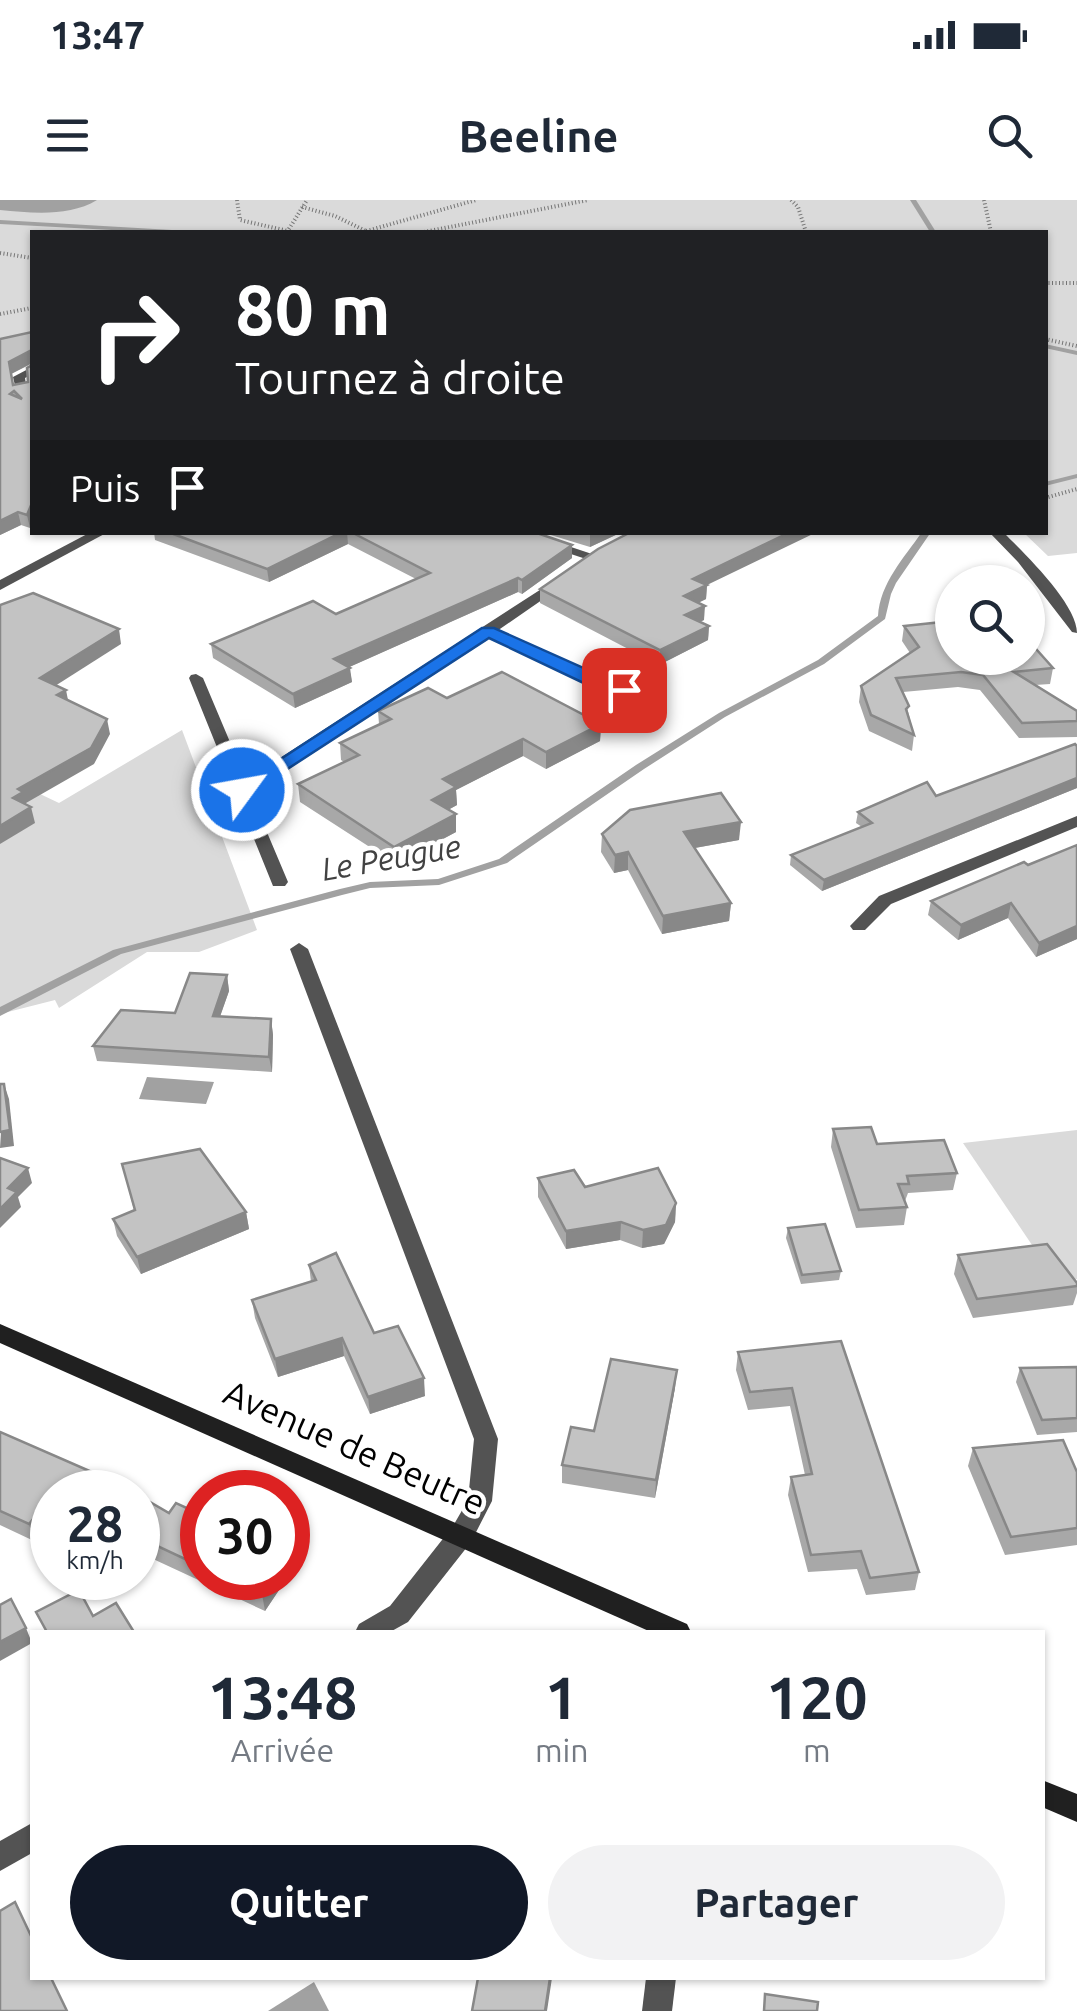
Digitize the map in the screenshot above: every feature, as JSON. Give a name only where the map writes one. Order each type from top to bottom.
[{"type":"street","points":[[0,374],[19,376],[30,371]]},
{"type":"street","points":[[19,376],[21,392]]},
{"type":"street","points":[[0,586],[96,535]]},
{"type":"street","points":[[520,535],[592,556]]},
{"type":"street","points":[[998,535],[1023,559],[1077,628]]},
{"type":"street","points":[[242,790],[488,632],[592,556],[609,548]]},
{"type":"street","points":[[488,632],[598,683],[651,697]]},
{"type":"street","points":[[196,678],[279,882]]},
{"type":"street","points":[[859,926],[886,900],[1077,821]]},
{"type":"street","points":[[299,948],[486,1439],[480,1501],[462,1534],[399,1614],[371,1630]]},
{"type":"street","name":"Avenue de Beutre","points":[[0,1333],[674,1630]]},
{"type":"street","points":[[1045,1794],[1077,1808]]},
{"type":"street","points":[[0,1856],[30,1838]]},
{"type":"street","points":[[657,2011],[660,1980]]},
{"type":"path","points":[[237,200],[240,220],[280,230]]},
{"type":"path","points":[[289,230],[308,200]]},
{"type":"path","points":[[373,230],[476,200]]},
{"type":"path","points":[[434,230],[588,200]]},
{"type":"path","points":[[791,200],[798,206],[805,230]]},
{"type":"path","points":[[984,200],[991,230]]},
{"type":"path","points":[[302,207],[335,216],[362,230]]},
{"type":"path","points":[[0,254],[30,258]]},
{"type":"path","points":[[1048,283],[1077,283]]},
{"type":"path","points":[[0,312],[30,308]]},
{"type":"path","points":[[1048,340],[1077,346]]},
{"type":"path","points":[[1048,497],[1077,490]]},
{"type":"shaded area","points":[[0,200],[1077,200],[1077,553],[1048,556],[1026,535],[1048,535],[1048,230],[30,230],[30,332],[0,339]]},
{"type":"shaded area","points":[[0,200],[97,200],[75,209],[37,213],[0,210]]},
{"type":"shaded area","points":[[182,730],[257,930],[199,952],[147,952],[59,1008],[55,1000],[0,1014],[0,775],[59,803]]},
{"type":"shaded area","points":[[147,1077],[214,1082],[206,1104],[139,1099]]},
{"type":"shaded area","points":[[1077,1130],[1077,1279],[1057,1282],[963,1143]]},
{"type":"shaded area","points":[[314,1982],[329,2011],[268,2011]]},
{"type":"building","points":[[30,332],[30,351],[9,362],[13,385],[28,382],[30,366],[30,508],[27,515],[18,512],[0,521],[0,339]]},
{"type":"building","points":[[176,535],[336,535],[267,569]]},
{"type":"building","points":[[357,535],[543,535],[572,545],[522,580],[518,578],[334,659],[350,668],[293,694],[211,644],[313,601],[336,614],[430,573]]},
{"type":"building","points":[[625,535],[784,535],[693,579],[707,585],[684,596],[705,606],[685,615],[709,626],[660,650],[540,589]]},
{"type":"building","points":[[33,593],[119,629],[40,678],[66,690],[57,695],[107,719],[91,748],[18,789],[23,792],[13,798],[31,807],[0,826],[0,605]]},
{"type":"building","points":[[935,623],[935,674],[896,678],[909,706],[906,709],[914,735],[871,715],[861,686],[919,647],[904,626]]},
{"type":"building","points":[[502,672],[601,724],[546,752],[523,739],[443,779],[456,787],[432,800],[456,814],[394,847],[298,784],[359,755],[340,743],[391,719],[378,711],[428,688],[447,698]]},
{"type":"building","points":[[983,675],[1019,675],[1077,711],[1077,721],[1022,723]]},
{"type":"building","points":[[1075,744],[1077,778],[824,880],[791,855],[872,823],[858,812],[927,782],[936,796]]},
{"type":"building","points":[[721,793],[741,822],[684,832],[731,903],[663,916],[628,852],[615,855],[602,834],[630,810]]},
{"type":"building","points":[[1077,845],[1077,926],[1039,943],[1011,903],[961,925],[931,901],[1024,862],[1028,865]]},
{"type":"building","points":[[190,973],[227,975],[213,1016],[271,1019],[269,1057],[93,1046],[121,1010],[175,1013]]},
{"type":"building","points":[[0,1084],[4,1084],[10,1130],[0,1132]]},
{"type":"building","points":[[871,1127],[877,1144],[944,1140],[957,1173],[907,1176],[909,1184],[898,1184],[907,1207],[859,1210],[833,1129]]},
{"type":"building","points":[[200,1149],[246,1212],[137,1257],[113,1219],[135,1210],[122,1164]]},
{"type":"building","points":[[0,1158],[28,1168],[8,1188],[17,1192],[0,1209]]},
{"type":"building","points":[[658,1168],[676,1203],[666,1225],[643,1230],[621,1222],[566,1231],[538,1178],[574,1170],[585,1187]]},
{"type":"building","points":[[825,1224],[841,1271],[802,1275],[788,1228]]},
{"type":"building","points":[[1047,1244],[1077,1286],[977,1299],[958,1255]]},
{"type":"building","points":[[336,1253],[374,1333],[398,1326],[424,1378],[368,1397],[342,1338],[275,1359],[252,1300],[316,1280],[309,1265]]},
{"type":"building","points":[[841,1341],[919,1572],[870,1578],[861,1551],[811,1555],[791,1477],[812,1474],[792,1388],[750,1392],[738,1352]]},
{"type":"building","points":[[611,1359],[677,1370],[656,1480],[562,1465],[571,1427],[594,1431]]},
{"type":"building","points":[[1077,1367],[1077,1418],[1042,1420],[1020,1368]]},
{"type":"building","points":[[0,1432],[87,1470],[30,1470],[30,1523],[0,1511]]},
{"type":"building","points":[[1063,1440],[1077,1472],[1077,1528],[1011,1537],[973,1448]]},
{"type":"building","points":[[176,1503],[180,1505],[180,1557],[160,1547],[160,1508],[169,1513]]},
{"type":"building","points":[[11,1599],[26,1628],[0,1642],[0,1605]]},
{"type":"building","points":[[59,1600],[84,1600],[93,1616],[116,1603],[133,1630],[46,1630],[36,1612]]},
{"type":"building","points":[[15,1902],[30,1934],[30,1980],[52,1980],[67,2011],[0,2011],[0,1911]]},
{"type":"building","points":[[478,1980],[550,1980],[545,2011],[472,2011]]},
{"type":"building","points":[[765,1994],[818,2002],[817,2011],[764,2011]]},
{"type":"waterway","points":[[913,200],[932,230]]},
{"type":"waterway","points":[[0,222],[138,230]]},
{"type":"waterway","points":[[1048,347],[1077,353]]},
{"type":"waterway","name":"Le Peugue","points":[[1048,483],[1077,476]]},
{"type":"waterway","name":"Le Peugue","points":[[0,1012],[117,952],[340,892],[370,885],[439,882],[503,861],[640,767],[722,715],[821,662],[882,617],[891,583],[925,535]]},
{"type":"route","points":[[242,790],[488,632],[598,683],[624,690]]}]
